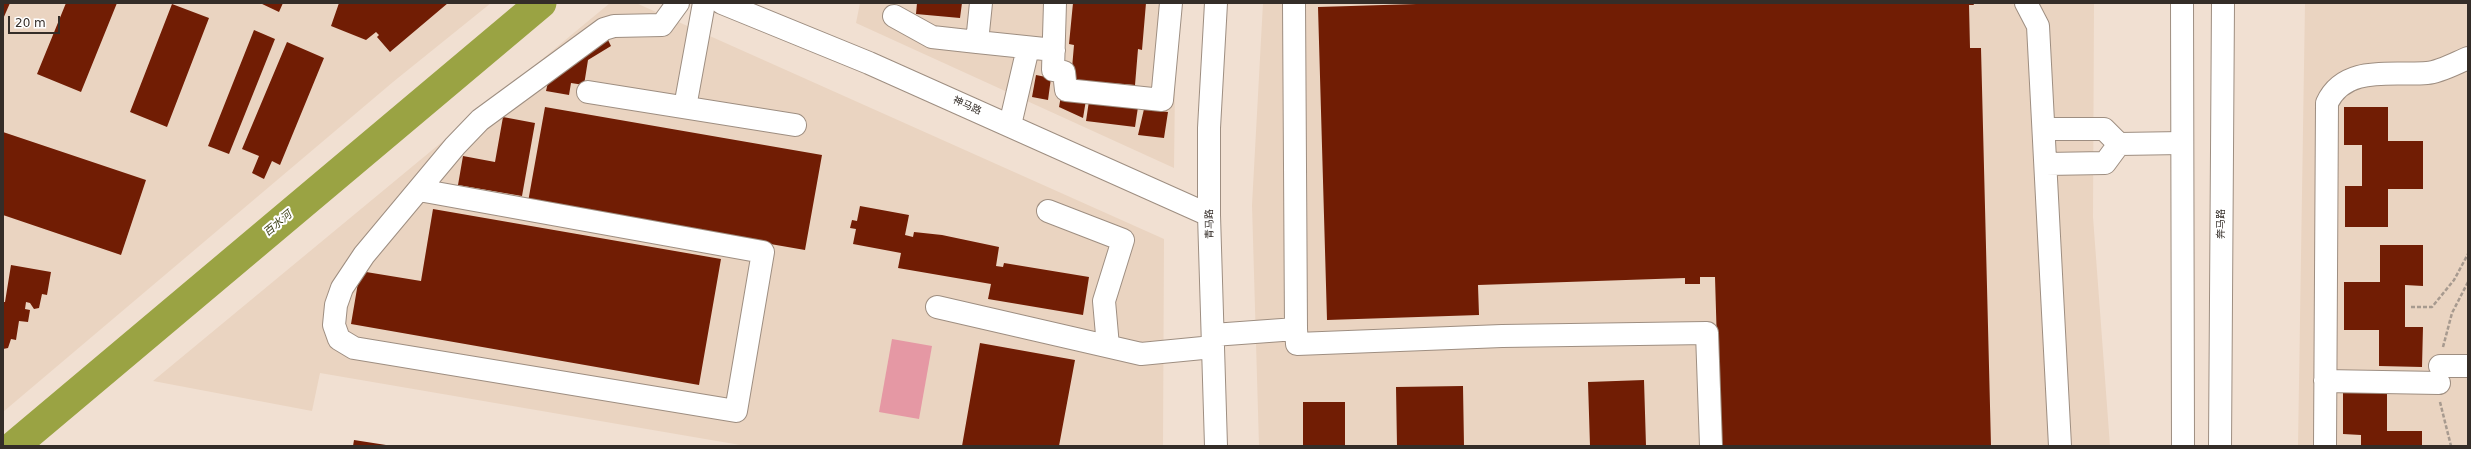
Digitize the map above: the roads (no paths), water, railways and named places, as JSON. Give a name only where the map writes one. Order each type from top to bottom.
[{"type":"street","points":[[419,190],[763,252],[736,411],[354,348],[345,345],[338,339],[334,325],[336,305],[342,288],[364,255],[419,190],[480,120],[604,29],[614,26],[662,25],[678,3]]},
{"type":"street","points":[[685,107],[704,3]]},
{"type":"street","name":"神马路","points":[[722,3],[869,63],[1209,215]]},
{"type":"street","points":[[977,42],[981,3]]},
{"type":"street","points":[[1055,3],[1054,70],[1064,72],[1066,90],[1162,100],[1171,3]]},
{"type":"street","name":"青马路","points":[[1216,3],[1209,128],[1209,215],[1216,446]]},
{"type":"street","points":[[1294,3],[1297,344],[1502,336],[1707,333],[1711,446]]},
{"type":"street","points":[[2026,3],[2038,26],[2060,446]]},
{"type":"street","points":[[2182,3],[2183,446]]},
{"type":"street","name":"奔马路","points":[[2220,446],[2223,3]]},
{"type":"street","points":[[894,16],[932,37],[1054,50]]},
{"type":"street","points":[[1010,125],[1028,48]]},
{"type":"street","points":[[2325,446],[2327,103],[2335,90],[2348,81],[2375,73],[2429,73],[2468,58]]},
{"type":"street","points":[[588,92],[795,125]]},
{"type":"street","points":[[2044,129],[2104,129],[2119,144],[2182,143]]},
{"type":"street","points":[[2046,164],[2105,163],[2119,144]]},
{"type":"street","points":[[1048,212],[1123,240],[1104,301],[1108,346]]},
{"type":"street","points":[[937,307],[1141,354],[1213,341],[1296,329]]},
{"type":"street","points":[[2325,381],[2440,374],[2468,366]]},
{"type":"waterway","name":"百水河","points":[[14,446],[541,3]]}]
